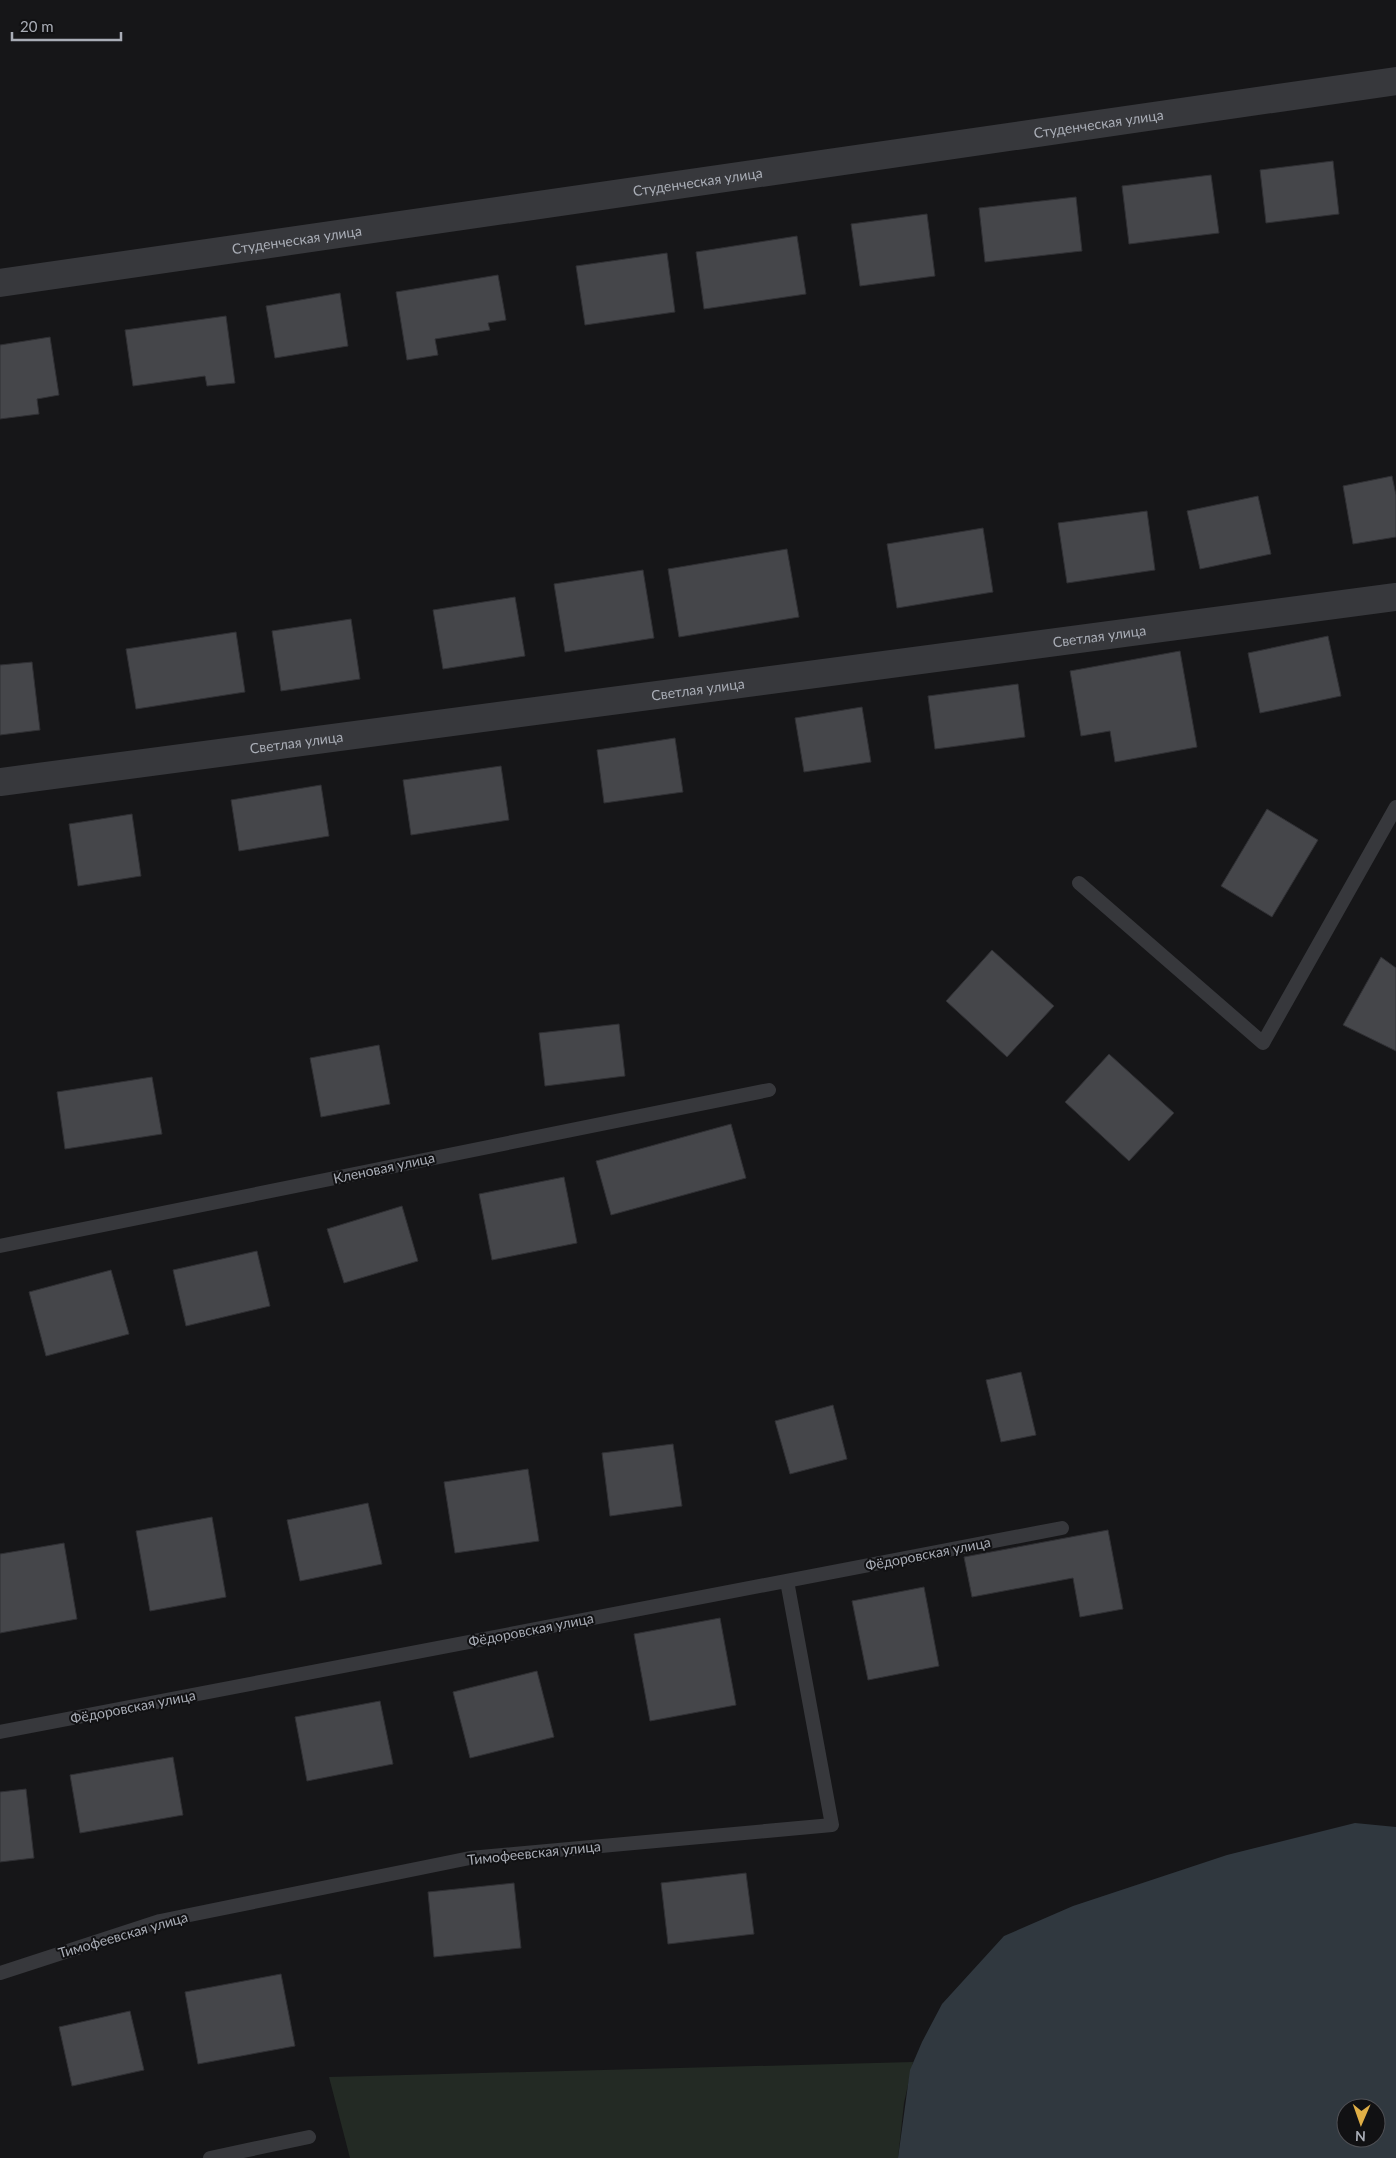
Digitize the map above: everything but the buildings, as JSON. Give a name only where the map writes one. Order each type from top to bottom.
[{"type":"street","name":"Студенческая улица","points":[[0,283],[1396,81]]},
{"type":"street","name":"Светлая улица","points":[[0,782],[1396,597]]},
{"type":"lane","points":[[1079,883],[1263,1043],[1396,807]]},
{"type":"lane","name":"Кленовая улица","points":[[0,1246],[769,1090]]},
{"type":"lane","name":"Фёдоровская улица","points":[[0,1732],[1062,1528]]},
{"type":"lane","name":"Тимофеевская улица","points":[[0,1973],[160,1921],[470,1858],[832,1825],[787,1581]]},
{"type":"lane","points":[[210,2158],[309,2137]]},
{"type":"shaded area","points":[[1355,1823],[1396,1827],[1396,2158],[898,2158],[910,2070],[942,2004],[1004,1936],[1073,1906],[1227,1855]]},
{"type":"shaded area","points":[[913,2062],[904,2103],[898,2158],[350,2158],[329,2077]]}]
